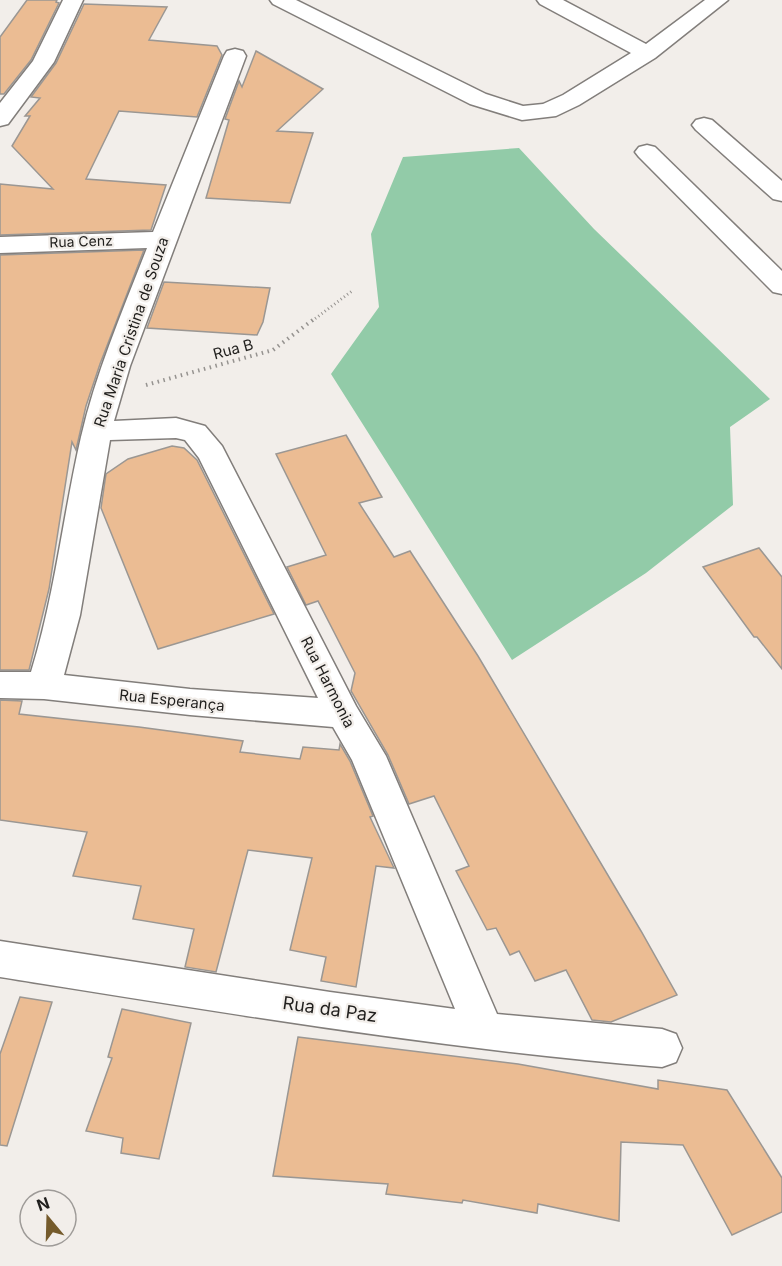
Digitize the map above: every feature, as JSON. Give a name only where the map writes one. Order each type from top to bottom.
[{"type":"street","points":[[0,119],[42,62],[73,0]]},
{"type":"street","points":[[280,0],[478,99],[522,113],[548,111],[571,100],[647,53],[718,0]]},
{"type":"street","points":[[548,0],[647,53]]},
{"type":"street","name":"Rua Maria Cristina de Souza","points":[[44,686],[58,644],[70,591],[101,415],[162,240],[235,56]]},
{"type":"street","points":[[704,125],[782,194]]},
{"type":"street","points":[[647,152],[782,286]]},
{"type":"street","name":"Rua Cenz","points":[[0,245],[70,241],[162,240]]},
{"type":"street","name":"Rua Harmonia","points":[[101,415],[176,428],[195,434],[212,453],[343,714],[368,756],[484,1030]]},
{"type":"street","name":"Rua Esperança","points":[[0,685],[44,686],[190,702],[343,714]]},
{"type":"street","name":"Rua da Paz","points":[[0,959],[298,1005],[559,1041],[662,1048]]},
{"type":"path","name":"Rua B","points":[[101,415],[273,350],[352,291]]},
{"type":"green space","points":[[519,148],[594,229],[770,399],[730,427],[733,505],[646,573],[512,660],[331,374],[379,307],[371,234],[403,157]]},
{"type":"building","points":[[27,0],[57,0],[56,2],[59,3],[31,60],[4,94],[0,94],[0,37]]},
{"type":"building","points":[[84,4],[167,7],[149,40],[217,46],[222,55],[197,117],[119,111],[86,179],[166,185],[151,230],[0,235],[0,184],[53,189],[12,146],[30,116],[25,116],[40,98],[31,97],[56,63]]},
{"type":"building","points":[[256,51],[323,89],[277,131],[313,133],[290,203],[206,198],[229,120],[225,119],[239,81],[242,87]]},
{"type":"building","points":[[144,250],[100,364],[86,406],[76,450],[72,442],[49,589],[29,670],[0,670],[0,255]]},
{"type":"building","points":[[164,282],[270,288],[263,322],[257,335],[147,328]]},
{"type":"building","points":[[346,435],[382,497],[359,503],[394,557],[410,551],[478,656],[677,995],[611,1022],[592,1020],[566,970],[535,981],[519,951],[510,955],[496,928],[487,930],[456,871],[469,866],[434,796],[409,804],[388,755],[351,691],[355,673],[318,601],[306,605],[287,567],[326,555],[276,454]]},
{"type":"building","points":[[172,446],[184,448],[197,460],[274,614],[158,649],[101,508],[106,474],[128,459]]},
{"type":"building","points":[[759,548],[782,577],[782,669],[757,637],[754,637],[703,567]]},
{"type":"building","points":[[0,700],[22,701],[19,714],[243,741],[240,752],[300,759],[303,747],[339,750],[340,744],[350,761],[373,816],[370,817],[394,868],[376,866],[356,987],[321,981],[326,957],[290,950],[312,858],[248,850],[216,972],[185,967],[194,929],[133,919],[141,886],[73,876],[87,832],[0,820]]},
{"type":"building","points":[[20,997],[52,1002],[7,1146],[0,1145],[0,1054]]},
{"type":"building","points":[[122,1009],[191,1023],[159,1159],[121,1153],[123,1138],[86,1131],[112,1058],[108,1057]]},
{"type":"building","points":[[298,1037],[518,1064],[658,1089],[658,1080],[727,1090],[782,1178],[782,1212],[732,1235],[683,1145],[621,1142],[619,1221],[538,1204],[537,1213],[463,1200],[462,1203],[386,1194],[388,1184],[273,1176]]}]
